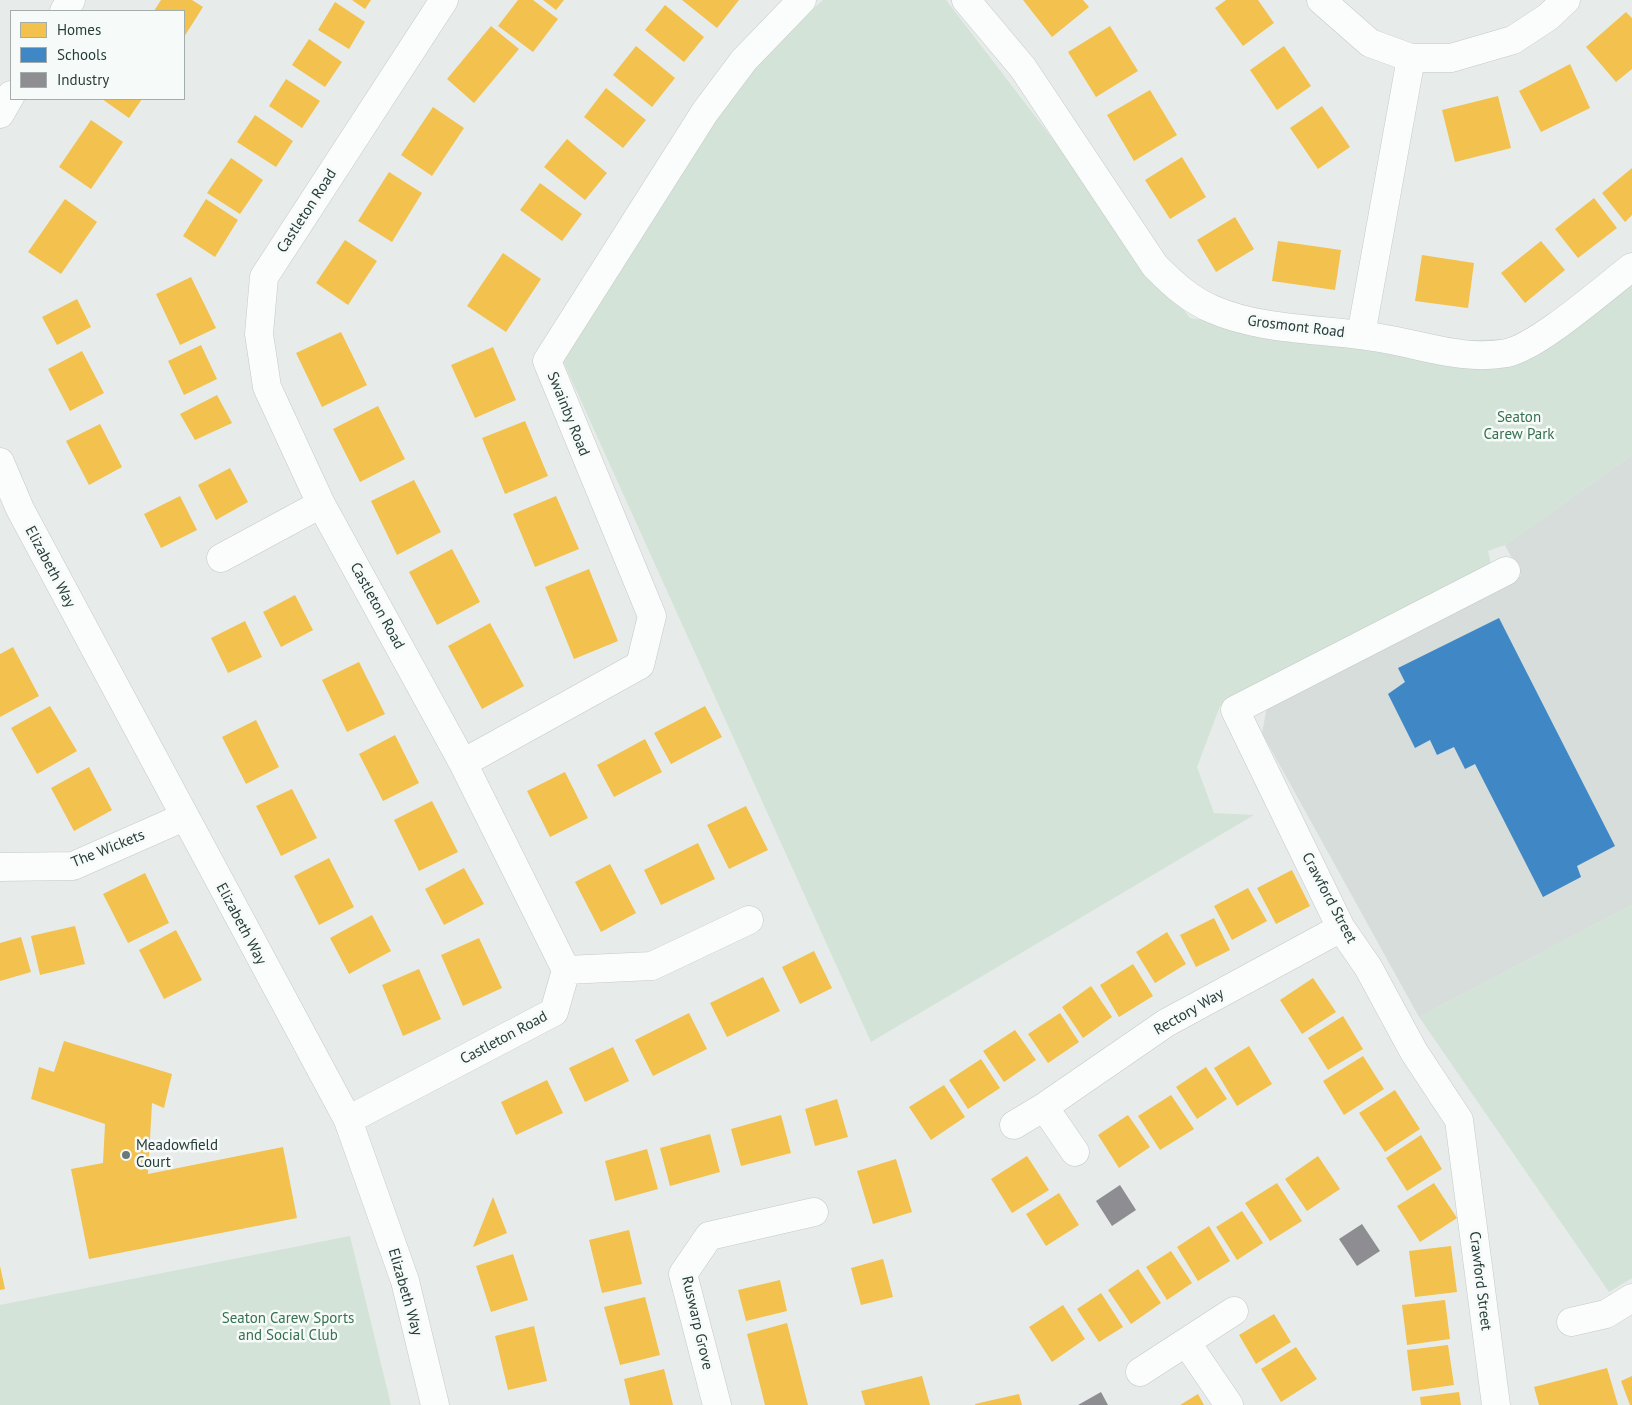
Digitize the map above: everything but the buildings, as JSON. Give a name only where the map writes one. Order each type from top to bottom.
[{"type":"street","name":"Castleton Road","points":[[348,1120],[554,1012],[566,970],[463,763],[321,504],[267,387],[259,334],[264,276],[444,0]]},
{"type":"street","name":"Swainby Road","points":[[463,763],[640,664],[652,616],[547,361],[705,112],[744,60],[802,0]]},
{"type":"street","name":"Grosmont Road","points":[[966,0],[1022,68],[1155,266],[1183,294],[1211,309],[1246,322],[1361,335],[1468,356],[1508,353],[1529,345],[1632,267]]},
{"type":"street","points":[[1321,0],[1370,43],[1411,58],[1451,58],[1513,40],[1548,17],[1566,0]]},
{"type":"street","points":[[1361,335],[1411,58]]},
{"type":"street","name":"Elizabeth Way","points":[[0,462],[10,514],[184,817],[348,1120],[405,1281],[435,1405]]},
{"type":"street","points":[[221,558],[321,504]]},
{"type":"street","name":"Crawford Street","points":[[1496,1405],[1459,1120],[1414,1052],[1368,967],[1341,928],[1235,710],[1506,571]]},
{"type":"street","name":"The Wickets","points":[[0,867],[72,866],[184,817]]},
{"type":"street","points":[[566,970],[652,966],[749,920]]},
{"type":"street","name":"Rectory Way","points":[[1014,1125],[1044,1107],[1166,1023],[1341,928]]},
{"type":"street","points":[[1044,1107],[1075,1152]]},
{"type":"street","name":"Ruswarp Grove","points":[[717,1405],[683,1274],[709,1236],[814,1212]]},
{"type":"street","points":[[1571,1322],[1606,1314],[1632,1298]]},
{"type":"street","points":[[1140,1372],[1234,1311]]},
{"type":"street","points":[[1186,1342],[1229,1405]]},
{"type":"shaded area","points":[[1632,455],[1632,905],[1419,1017],[1262,733],[1267,707],[1521,576],[1505,545]]},
{"type":"green space","name":"Seaton Carew Park","points":[[823,0],[946,0],[1190,318],[1370,343],[1544,338],[1632,271],[1632,455],[1505,545],[1488,551],[1491,564],[1220,706],[1197,767],[1214,813],[1254,815],[871,1042],[563,361],[749,66]]},
{"type":"green space","points":[[1632,905],[1632,1278],[1609,1292],[1419,1017]]},
{"type":"green space","name":"Seaton Carew Sports and Social Club","points":[[350,1236],[391,1405],[0,1405],[0,1305]]},
{"type":"place","name":"Meadowfield Court","points":[[126,1155]]}]
